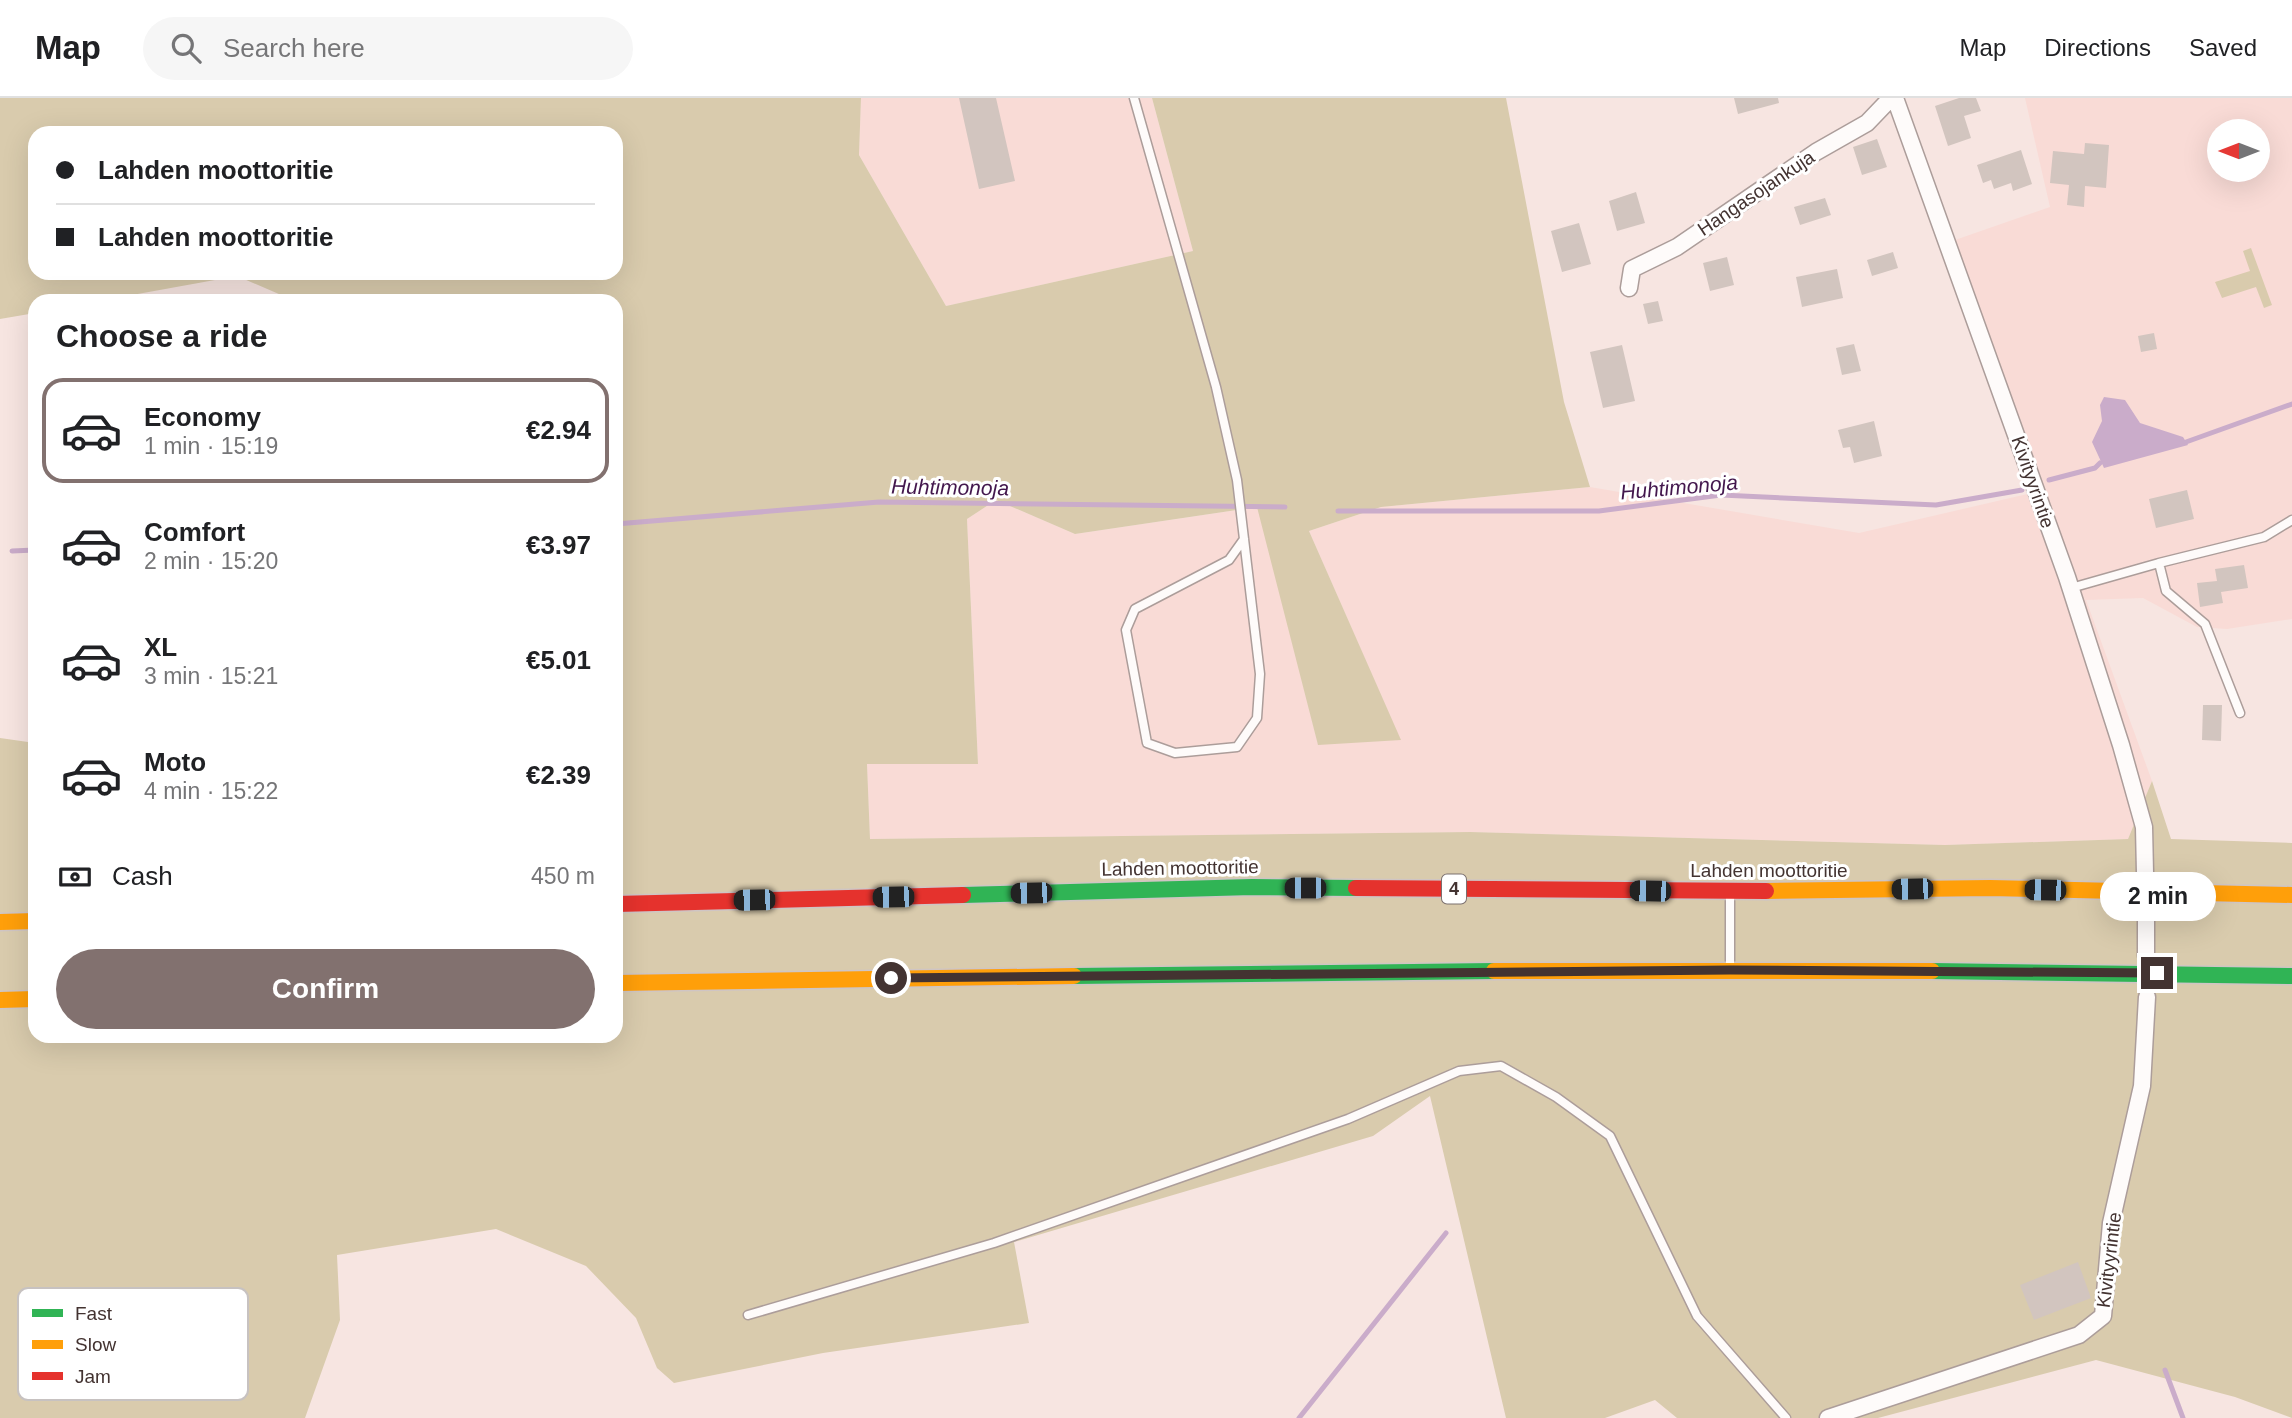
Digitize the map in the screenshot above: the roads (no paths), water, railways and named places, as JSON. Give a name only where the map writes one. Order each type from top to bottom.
[{"type":"highway","name":"Lahden moottoritie","points":[[623,904],[1252,887],[1730,892],[1990,888],[2292,895]]},
{"type":"highway","points":[[0,922],[28,921]]},
{"type":"highway","points":[[623,983],[1249,972],[1730,970],[2292,976]]},
{"type":"highway","points":[[0,1000],[28,999]]},
{"type":"street","name":"Hangasojankuja","points":[[1629,288],[1632,269],[1677,247],[1816,152],[1867,123],[1893,98]]},
{"type":"street","name":"Kivityyrintie","points":[[1893,98],[2070,588],[2144,827],[2145,873]]},
{"type":"street","points":[[2146,919],[2146,956]]},
{"type":"street","name":"Kivityyrintie","points":[[1828,1418],[2079,1335],[2103,1317],[2111,1223],[2142,1086],[2147,996]]},
{"type":"lane","points":[[1134,98],[1216,387],[1239,494],[1260,674],[1257,718],[1237,747],[1175,753],[1147,743],[1126,630],[1135,609],[1230,560],[1244,539]]},
{"type":"lane","points":[[2070,588],[2264,537],[2292,520]]},
{"type":"lane","points":[[2159,564],[2166,591],[2205,624],[2240,713]]},
{"type":"lane","points":[[1730,892],[1730,970]]},
{"type":"lane","points":[[748,1315],[994,1243],[1348,1119],[1459,1071],[1501,1066],[1556,1097],[1610,1136],[1697,1316],[1786,1418]]},
{"type":"waterway","points":[[2186,442],[2292,404]]},
{"type":"waterway","name":"Huhtimonoja","points":[[2049,480],[2095,468],[2100,463]]},
{"type":"waterway","name":"Huhtimonoja","points":[[1338,511],[1599,511],[1721,495],[1936,505],[2022,490]]},
{"type":"waterway","name":"Huhtimonoja","points":[[623,523],[879,502],[1285,507]]},
{"type":"waterway","name":"Huhtimonoja","points":[[12,551],[28,550]]},
{"type":"waterway","points":[[1299,1418],[1446,1233]]},
{"type":"waterway","points":[[2165,1370],[2183,1418]]}]
